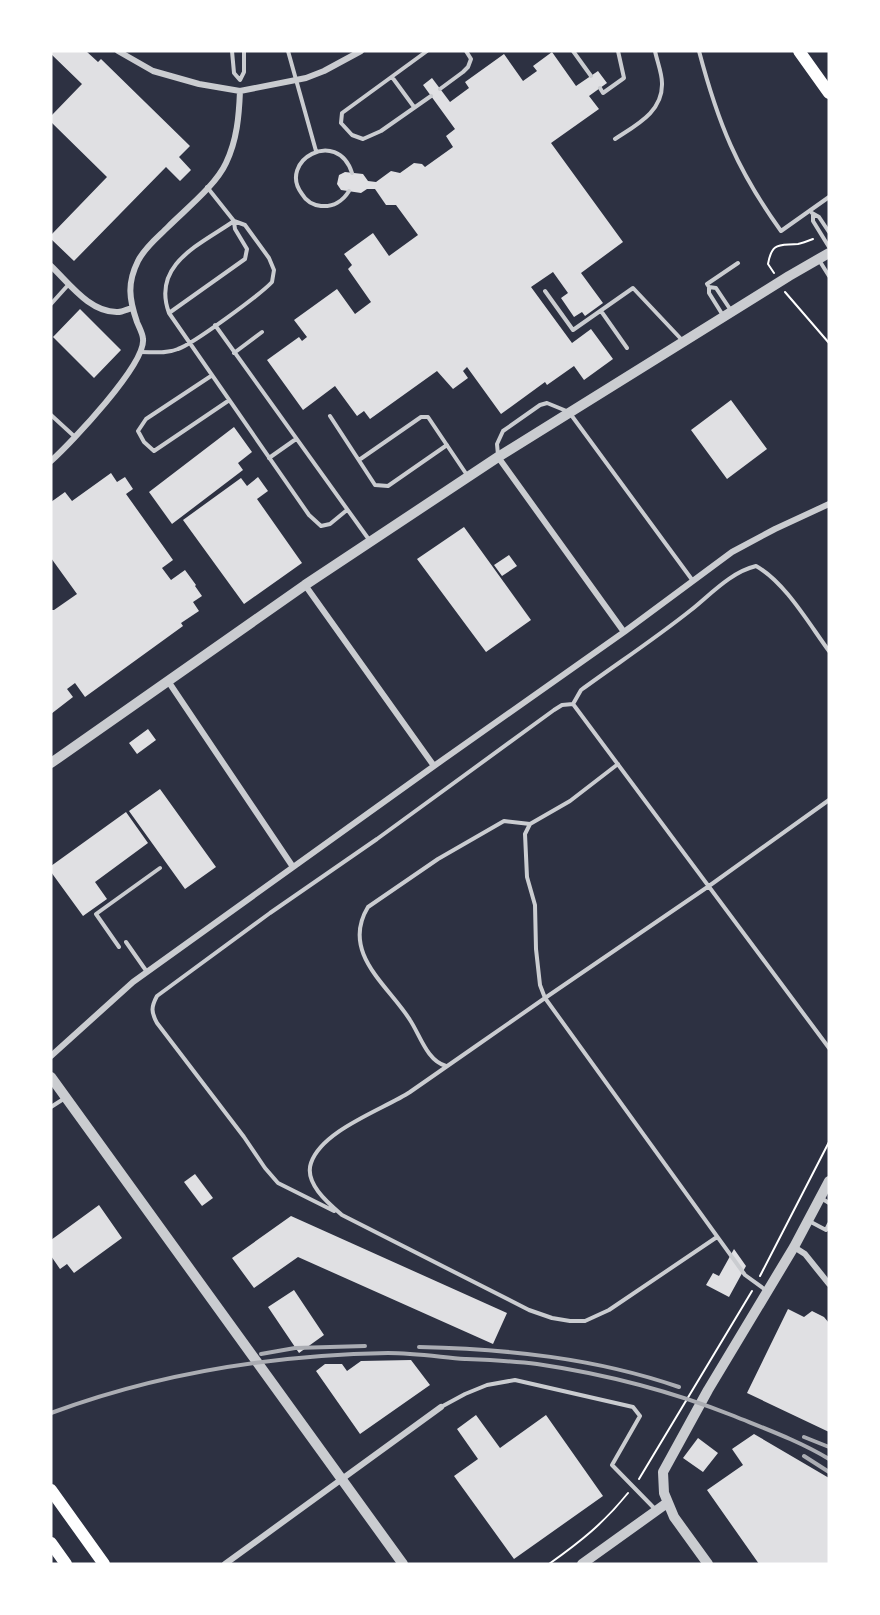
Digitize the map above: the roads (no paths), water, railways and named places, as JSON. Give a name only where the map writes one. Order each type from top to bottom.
[{"type":"main road","points":[[799,51],[829,93]]},
{"type":"main road","points":[[51,1490],[104,1564]]},
{"type":"main road","points":[[51,1543],[66,1564]]},
{"type":"street","points":[[118,51],[153,71],[199,84],[240,92],[296,80],[324,71],[361,51]]},
{"type":"street","points":[[51,461],[75,437],[138,359],[144,340],[132,308],[129,285],[138,261],[148,246],[207,188],[226,164],[239,114],[240,92]]},
{"type":"street","points":[[51,763],[305,585],[498,457],[829,253]]},
{"type":"street","points":[[51,266],[89,302],[103,309],[118,312],[132,308]]},
{"type":"street","points":[[498,457],[624,632]]},
{"type":"street","points":[[51,1056],[133,982],[624,632],[732,552],[829,504]]},
{"type":"street","points":[[305,585],[434,766]]},
{"type":"street","points":[[168,681],[293,867]]},
{"type":"street","points":[[51,1077],[403,1564]]},
{"type":"street","points":[[708,1564],[674,1517],[667,1503],[662,1484],[663,1472],[708,1390],[808,1220],[825,1200],[829,1181]]},
{"type":"street","points":[[794,1247],[805,1254],[829,1284]]},
{"type":"street","points":[[225,1564],[441,1407]]},
{"type":"street","points":[[582,1564],[667,1503]]},
{"type":"lane","points":[[232,51],[234,73],[240,80]]},
{"type":"lane","points":[[240,92],[240,80],[244,72],[244,51]]},
{"type":"lane","points":[[288,51],[316,151]]},
{"type":"lane","points":[[428,51],[342,113],[340,118],[352,135],[363,139],[381,131],[431,96]]},
{"type":"lane","points":[[440,89],[468,67],[471,59],[466,51]]},
{"type":"lane","points":[[573,51],[591,76]]},
{"type":"lane","points":[[600,88],[603,93],[624,78],[618,51]]},
{"type":"lane","points":[[615,139],[646,119],[657,103],[662,86],[654,51]]},
{"type":"lane","points":[[699,51],[719,120],[736,158],[757,197],[781,231],[812,213],[829,197]]},
{"type":"lane","points":[[392,77],[414,107]]},
{"type":"lane","points":[[349,191],[342,200],[329,206],[315,205],[303,197],[297,184],[298,169],[305,158],[316,151],[329,151],[341,156],[349,165],[352,173]]},
{"type":"lane","points":[[140,352],[168,352],[189,344],[272,282],[273,264],[245,225],[234,221],[207,188]]},
{"type":"lane","points":[[812,213],[819,217],[829,232]]},
{"type":"lane","points":[[812,213],[813,221],[829,247]]},
{"type":"lane","points":[[234,221],[182,257],[171,270],[167,279],[165,300],[169,313],[309,515],[321,526],[330,524],[347,510]]},
{"type":"lane","points":[[169,313],[245,259],[247,249],[235,229],[234,221]]},
{"type":"lane","points":[[818,259],[829,276]]},
{"type":"lane","points":[[728,315],[709,293],[710,287],[707,284],[738,263]]},
{"type":"lane","points":[[51,304],[69,284]]},
{"type":"lane","points":[[710,287],[716,288],[728,315]]},
{"type":"lane","points":[[545,291],[573,330],[633,288],[684,342]]},
{"type":"lane","points":[[601,311],[627,348]]},
{"type":"lane","points":[[215,325],[370,542]]},
{"type":"lane","points":[[234,352],[262,332]]},
{"type":"lane","points":[[211,376],[146,419],[138,431],[144,442],[154,451],[228,401]]},
{"type":"lane","points":[[498,457],[497,444],[503,431],[540,405],[547,403],[569,412],[693,581]]},
{"type":"lane","points":[[51,415],[75,437]]},
{"type":"lane","points":[[330,416],[375,484],[388,486],[447,445]]},
{"type":"lane","points":[[359,460],[421,417],[428,417],[468,477]]},
{"type":"lane","points":[[269,458],[296,439]]},
{"type":"lane","points":[[573,704],[581,690],[730,579],[745,569],[756,566],[765,571],[784,590],[829,651]]},
{"type":"lane","points":[[573,704],[829,1048]]},
{"type":"lane","points":[[573,704],[562,705],[554,710],[377,839],[270,912],[157,996],[152,1005],[152,1013],[157,1023],[278,1183],[529,1310],[570,1322],[585,1321],[609,1310],[717,1237]]},
{"type":"lane","points":[[618,764],[570,801],[530,824],[525,834],[527,877],[535,905],[540,985],[544,998],[745,1275],[767,1292]]},
{"type":"lane","points":[[342,1215],[327,1202],[313,1183],[311,1164],[319,1149],[351,1123],[407,1094],[710,886],[829,800]]},
{"type":"lane","points":[[447,1066],[438,1064],[428,1052],[401,1006],[368,966],[362,949],[362,918],[368,907],[438,859],[504,821],[530,824]]},
{"type":"lane","points":[[119,947],[96,914],[160,868]]},
{"type":"lane","points":[[126,942],[147,972]]},
{"type":"lane","points":[[51,1107],[66,1097]]},
{"type":"lane","points":[[808,1220],[826,1230],[829,1224]]},
{"type":"lane","points":[[441,1407],[487,1385],[515,1380],[633,1407],[640,1416],[612,1465],[656,1510]]},
{"type":"railway","points":[[261,1354],[295,1348],[365,1346]]},
{"type":"railway","points":[[419,1347],[518,1353],[583,1362],[679,1387]]},
{"type":"railway","points":[[51,1413],[133,1387],[259,1362],[345,1355],[407,1354],[537,1364],[637,1384],[734,1416],[794,1441],[829,1459]]},
{"type":"railway","points":[[804,1437],[829,1447]]},
{"type":"railway","points":[[804,1456],[829,1472]]}]
